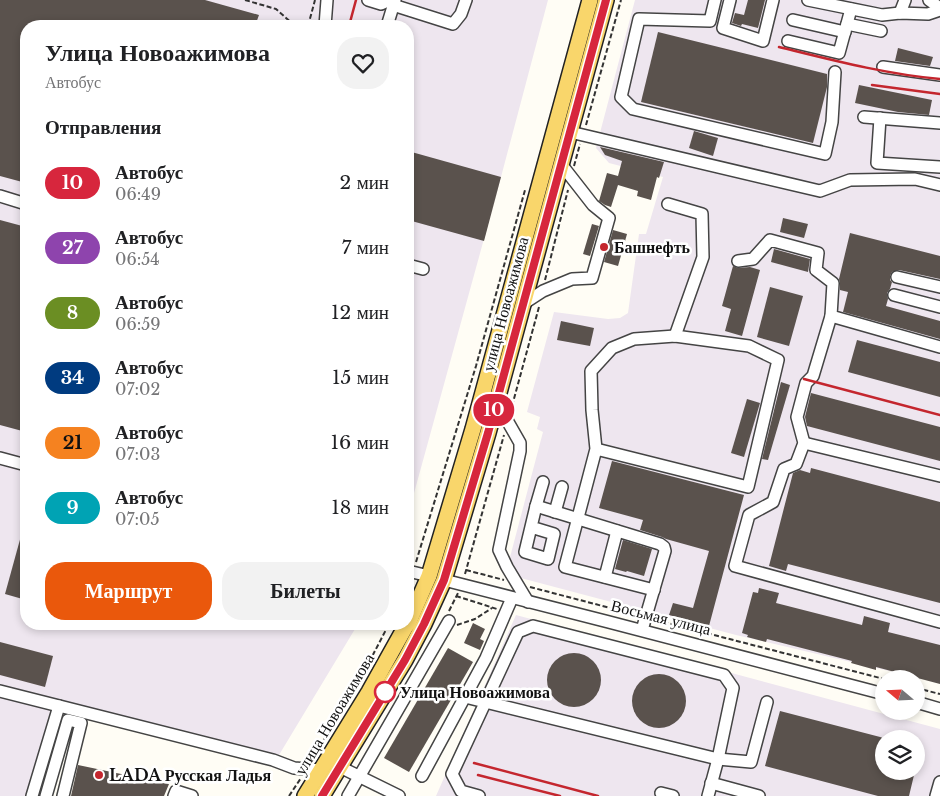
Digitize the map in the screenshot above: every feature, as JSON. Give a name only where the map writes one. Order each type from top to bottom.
[{"type":"main road","name":"улица Новоажимова","points":[[414,609],[429,576],[474,429],[590,0]]},
{"type":"main road","name":"улица Новоажимова","points":[[322,796],[405,660],[444,580],[497,399],[606,0]]},
{"type":"main road","name":"Восьмая улица","points":[[429,576],[444,580]]},
{"type":"main road","name":"улица Новоажимова","points":[[305,796],[314,769],[369,692],[404,630]]},
{"type":"street","points":[[325,20],[327,0]]},
{"type":"street","points":[[368,0],[382,4],[393,2],[454,24],[461,14],[466,0]]},
{"type":"street","points":[[715,0],[710,21],[639,19],[621,97],[632,109],[825,154],[832,122],[835,72]]},
{"type":"street","points":[[730,0],[723,28],[763,40],[773,0]]},
{"type":"street","points":[[808,0],[882,15],[900,13],[934,16],[940,9],[929,0]]},
{"type":"street","points":[[900,13],[905,0]]},
{"type":"street","points":[[388,20],[393,2]]},
{"type":"street","points":[[788,41],[839,53],[851,8]]},
{"type":"street","points":[[793,20],[846,28],[881,30]]},
{"type":"street","points":[[883,67],[940,74]]},
{"type":"street","points":[[864,117],[940,123]]},
{"type":"street","points":[[880,118],[876,163],[940,167]]},
{"type":"street","points":[[570,132],[820,191],[850,180],[915,179],[940,185]]},
{"type":"street","points":[[523,304],[543,292],[572,279],[592,278],[609,218],[593,205],[561,164]]},
{"type":"street","points":[[0,196],[20,202]]},
{"type":"street","points":[[668,204],[702,214],[703,257],[675,336]]},
{"type":"street","points":[[738,261],[753,259],[770,240],[818,253],[816,270],[833,283],[831,316],[813,376],[806,383],[797,417],[804,443],[796,464],[784,469],[773,502],[749,515],[736,566],[940,622]]},
{"type":"street","points":[[414,266],[423,268]]},
{"type":"street","points":[[898,277],[940,287]]},
{"type":"street","points":[[894,295],[940,307]]},
{"type":"street","points":[[831,316],[940,347]]},
{"type":"street","points":[[596,449],[748,487],[778,360],[749,346],[675,336],[634,339],[612,348],[591,371],[596,449],[565,567],[654,590]]},
{"type":"street","points":[[497,399],[520,443],[520,451],[499,550],[528,602]]},
{"type":"street","points":[[804,443],[940,476]]},
{"type":"street","points":[[0,458],[20,463]]},
{"type":"street","points":[[531,527],[543,482]]},
{"type":"street","points":[[555,512],[562,487]]},
{"type":"street","points":[[536,506],[664,547],[665,551],[642,630]]},
{"type":"street","points":[[605,577],[616,531]]},
{"type":"street","points":[[414,573],[429,576]]},
{"type":"street","name":"Восьмая улица","points":[[444,580],[875,692]]},
{"type":"street","points":[[422,776],[486,658],[512,598]]},
{"type":"street","points":[[348,796],[446,625]]},
{"type":"street","points":[[479,796],[461,791],[452,774],[518,632],[533,626],[724,675],[733,688],[708,796]]},
{"type":"street","points":[[0,691],[274,760],[294,768],[314,769]]},
{"type":"street","points":[[465,697],[718,759],[751,762],[767,702]]},
{"type":"street","points":[[925,705],[940,709]]},
{"type":"street","points":[[32,796],[59,706]]},
{"type":"street","points":[[46,796],[68,720],[82,723],[63,796]]},
{"type":"street","points":[[340,767],[398,796]]},
{"type":"street","points":[[936,796],[940,782]]},
{"type":"street","points":[[711,783],[759,796]]},
{"type":"street","points":[[174,796],[176,791],[192,796]]},
{"type":"path","points":[[245,0],[276,9],[288,20]]},
{"type":"path","points":[[310,20],[315,0]]},
{"type":"path","points":[[414,560],[476,366],[527,184]]},
{"type":"path","points":[[466,570],[875,677]]},
{"type":"path","points":[[456,596],[506,611]]},
{"type":"path","points":[[446,625],[475,619],[492,608]]},
{"type":"path","points":[[289,796],[314,769],[386,630]]},
{"type":"path","points":[[925,690],[940,694]]},
{"type":"shaded area","points":[[0,0],[548,0],[414,493],[414,20],[20,20],[20,630],[354,630],[279,755],[56,701],[26,796],[0,796]]},
{"type":"shaded area","points":[[635,0],[940,0],[940,683],[925,679],[925,670],[885,670],[736,635],[517,577],[509,561],[543,432],[537,429],[540,417],[527,412],[554,312],[608,319],[620,318],[628,313],[639,234],[646,234],[663,177],[609,163],[596,148]]},
{"type":"shaded area","points":[[516,615],[875,712],[875,720],[907,720],[940,729],[940,796],[436,796]]},
{"type":"building","points":[[0,0],[205,0],[259,15],[257,20],[20,20],[20,181],[0,176]]},
{"type":"building","points":[[748,0],[765,0],[758,28],[732,23],[735,13],[744,15]]},
{"type":"building","points":[[658,32],[827,74],[827,87],[813,143],[641,102]]},
{"type":"building","points":[[898,48],[933,57],[930,66],[895,61]]},
{"type":"building","points":[[859,85],[932,100],[929,115],[898,112],[855,103]]},
{"type":"building","points":[[694,131],[718,138],[713,156],[689,148]]},
{"type":"building","points":[[600,147],[664,162],[659,178],[657,177],[651,200],[637,196],[638,191],[618,185],[611,207],[599,201],[607,173],[618,176],[622,161],[605,155]]},
{"type":"building","points":[[414,153],[501,177],[484,241],[414,222]]},
{"type":"building","points":[[783,218],[808,224],[804,238],[780,232]]},
{"type":"building","points":[[0,220],[20,225],[20,430],[0,425]]},
{"type":"building","points":[[592,224],[599,226],[590,256],[583,254]]},
{"type":"building","points":[[613,230],[627,234],[618,266],[604,262]]},
{"type":"building","points":[[850,233],[940,256],[940,279],[899,270],[892,272],[890,280],[892,282],[887,293],[886,306],[940,321],[940,339],[843,312],[848,292],[840,290],[839,279]]},
{"type":"building","points":[[774,249],[810,259],[808,272],[771,262]]},
{"type":"building","points":[[733,266],[738,268],[750,267],[760,270],[742,336],[725,331],[731,309],[722,306]]},
{"type":"building","points":[[770,287],[803,296],[789,346],[757,337]]},
{"type":"building","points":[[561,321],[594,328],[590,346],[557,340]]},
{"type":"building","points":[[857,340],[940,362],[940,397],[848,372]]},
{"type":"building","points":[[781,382],[790,385],[768,460],[762,459]]},
{"type":"building","points":[[811,393],[940,427],[940,461],[807,426],[805,417]]},
{"type":"building","points":[[747,399],[760,403],[744,457],[731,453]]},
{"type":"building","points":[[612,461],[744,495],[709,626],[669,615],[673,603],[693,608],[709,551],[640,530],[643,520],[599,508]]},
{"type":"building","points":[[811,468],[940,502],[940,603],[788,564],[786,571],[769,566],[793,473],[800,470],[810,473]]},
{"type":"building","points":[[20,540],[20,598],[5,594]]},
{"type":"building","points":[[623,540],[652,549],[644,576],[615,569]]},
{"type":"building","points":[[759,588],[779,593],[776,603],[862,625],[864,616],[890,623],[888,632],[940,645],[940,684],[925,680],[925,670],[887,670],[876,667],[876,670],[851,663],[852,661],[767,639],[766,642],[747,637],[748,635],[742,633],[753,592],[758,593]]},
{"type":"building","points":[[473,623],[485,629],[480,639],[484,641],[480,650],[464,643]]},
{"type":"building","points":[[0,642],[53,656],[45,687],[0,675]]},
{"type":"building","points":[[448,648],[473,662],[409,772],[384,758]]},
{"type":"building","points":[[574,653],[584,655],[593,661],[599,670],[601,680],[599,690],[593,699],[584,705],[574,707],[564,705],[555,699],[549,690],[547,680],[549,670],[555,661],[564,655]]},
{"type":"building","points":[[659,674],[669,676],[678,682],[684,691],[686,701],[684,711],[678,720],[669,726],[659,728],[649,726],[640,720],[634,711],[632,701],[634,691],[640,682],[649,676]]},
{"type":"building","points":[[780,711],[875,736],[875,780],[913,780],[909,796],[878,796],[765,766]]},
{"type":"building","name":"LADA Русская Ладья","points":[[78,765],[169,784],[164,796],[71,796]]},
{"type":"railway","points":[[351,20],[356,0]]},
{"type":"railway","points":[[779,47],[879,70],[940,79]]},
{"type":"railway","points":[[872,85],[940,94]]},
{"type":"railway","points":[[804,379],[940,415]]},
{"type":"railway","points":[[474,763],[598,796]]},
{"type":"railway","points":[[478,775],[560,796]]},
{"type":"bus line","name":"10","points":[[322,796],[405,660],[440,592],[488,433],[606,0]]},
{"type":"place","name":"Башнефть","points":[[604,247]]},
{"type":"place","name":"Улица Новоажимова","points":[[385,692]]},
{"type":"place","name":"LADA Русская Ладья","points":[[99,775]]}]
